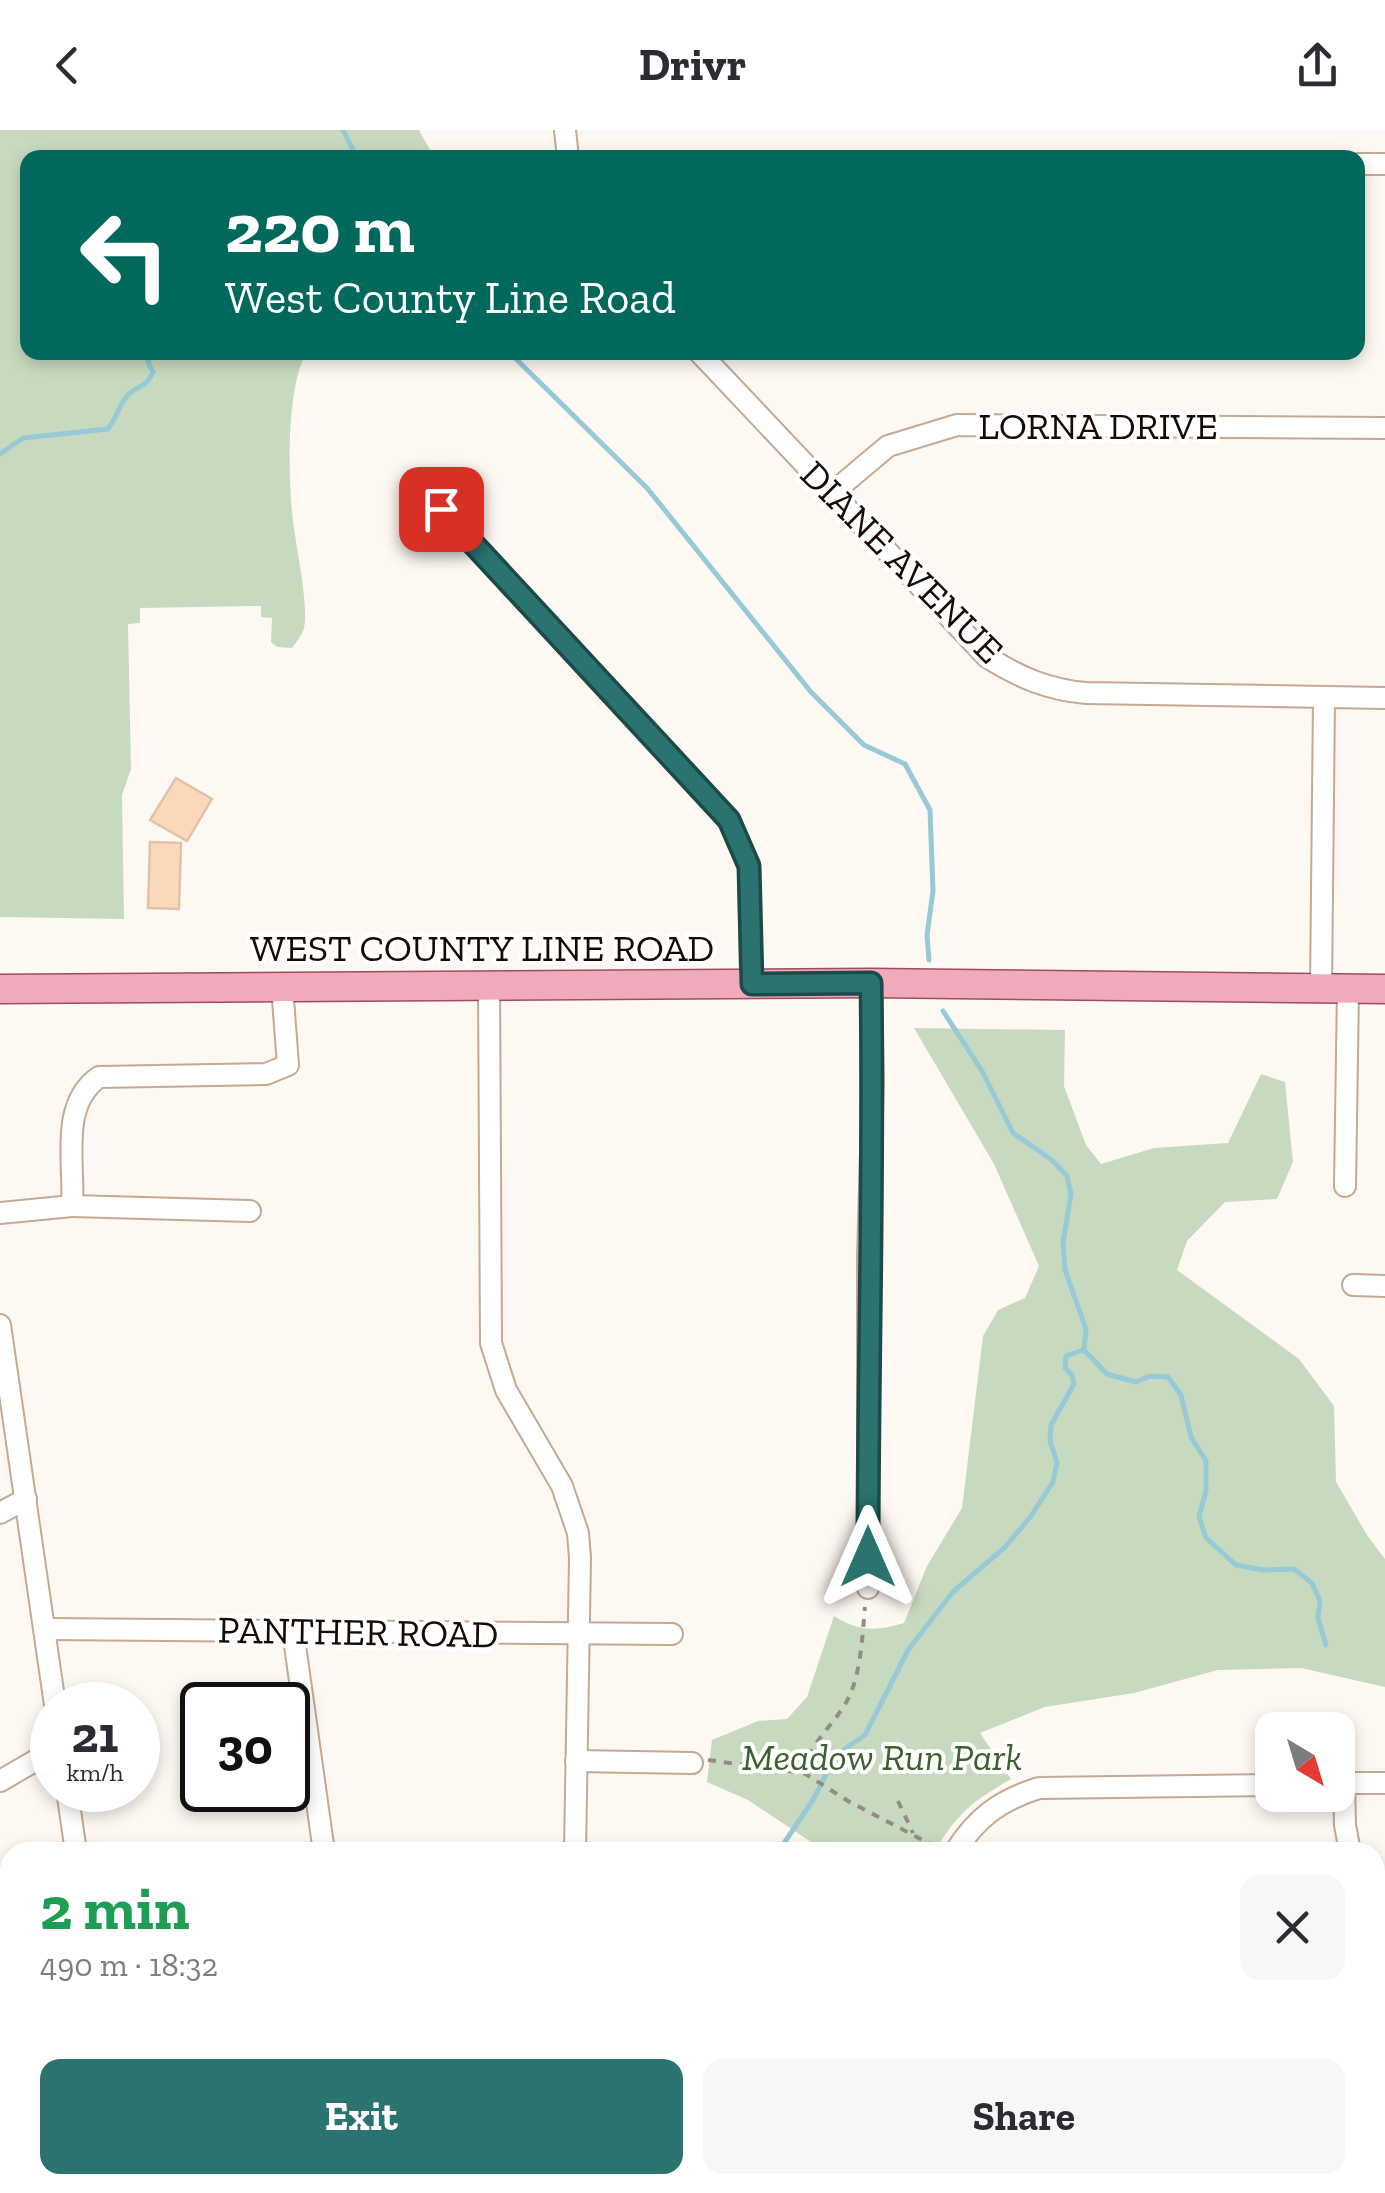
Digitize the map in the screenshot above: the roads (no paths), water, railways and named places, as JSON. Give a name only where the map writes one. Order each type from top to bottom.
[{"type":"main road","name":"WEST COUNTY LINE ROAD","points":[[0,989],[871,983],[1385,989]]},
{"type":"street","name":"DIANE AVENUE","points":[[706,360],[986,657],[1037,684],[1086,693],[1385,698]]},
{"type":"street","name":"LORNA DRIVE","points":[[832,493],[888,446],[957,425],[1385,428]]},
{"type":"street","points":[[441,509],[729,820],[749,866],[752,984]]},
{"type":"street","points":[[1324,699],[1344,1186]]},
{"type":"street","points":[[868,1588],[871,983]]},
{"type":"street","points":[[488,984],[492,1343],[506,1390],[572,1509],[580,1558],[575,1842]]},
{"type":"street","points":[[72,1206],[71,1132],[84,1088],[99,1078],[266,1074],[288,1065],[282,986]]},
{"type":"street","points":[[0,1214],[72,1206],[250,1211]]},
{"type":"street","points":[[1352,1286],[1385,1286]]},
{"type":"street","points":[[0,1325],[52,1682]]},
{"type":"street","points":[[0,1514],[26,1498]]},
{"type":"street","name":"PANTHER ROAD","points":[[45,1629],[672,1634]]},
{"type":"street","points":[[293,1631],[323,1842]]},
{"type":"street","points":[[576,1761],[692,1763]]},
{"type":"street","points":[[0,1781],[30,1764]]},
{"type":"street","points":[[1355,1783],[1385,1783]]},
{"type":"street","points":[[961,1842],[992,1808],[1039,1788],[1255,1785]]},
{"type":"street","points":[[70,1812],[75,1842]]},
{"type":"street","points":[[1344,1812],[1348,1842]]},
{"type":"waterway","points":[[343,130],[353,150]]},
{"type":"waterway","points":[[0,454],[23,438],[108,429],[126,397],[151,377],[149,360]]},
{"type":"waterway","points":[[517,360],[647,488],[811,692],[864,745],[905,764],[930,810],[933,891],[927,935],[929,960]]},
{"type":"waterway","points":[[943,1011],[982,1071],[1013,1133],[1052,1160],[1067,1176],[1071,1194],[1063,1243],[1065,1270],[1086,1329],[1084,1350],[1107,1374],[1136,1382],[1150,1376],[1168,1377],[1181,1395],[1191,1437],[1206,1461],[1206,1491],[1199,1517],[1206,1538],[1236,1565],[1264,1570],[1294,1569],[1312,1583],[1320,1601],[1318,1618],[1326,1645]]},
{"type":"waterway","points":[[785,1842],[813,1800],[836,1755],[865,1735],[908,1650],[953,1592],[1005,1547],[1053,1482],[1057,1462],[1050,1441],[1051,1425],[1074,1384],[1065,1368],[1066,1356],[1083,1350]]},
{"type":"park label","name":"Meadow Run Park","points":[[882,1757]]}]
